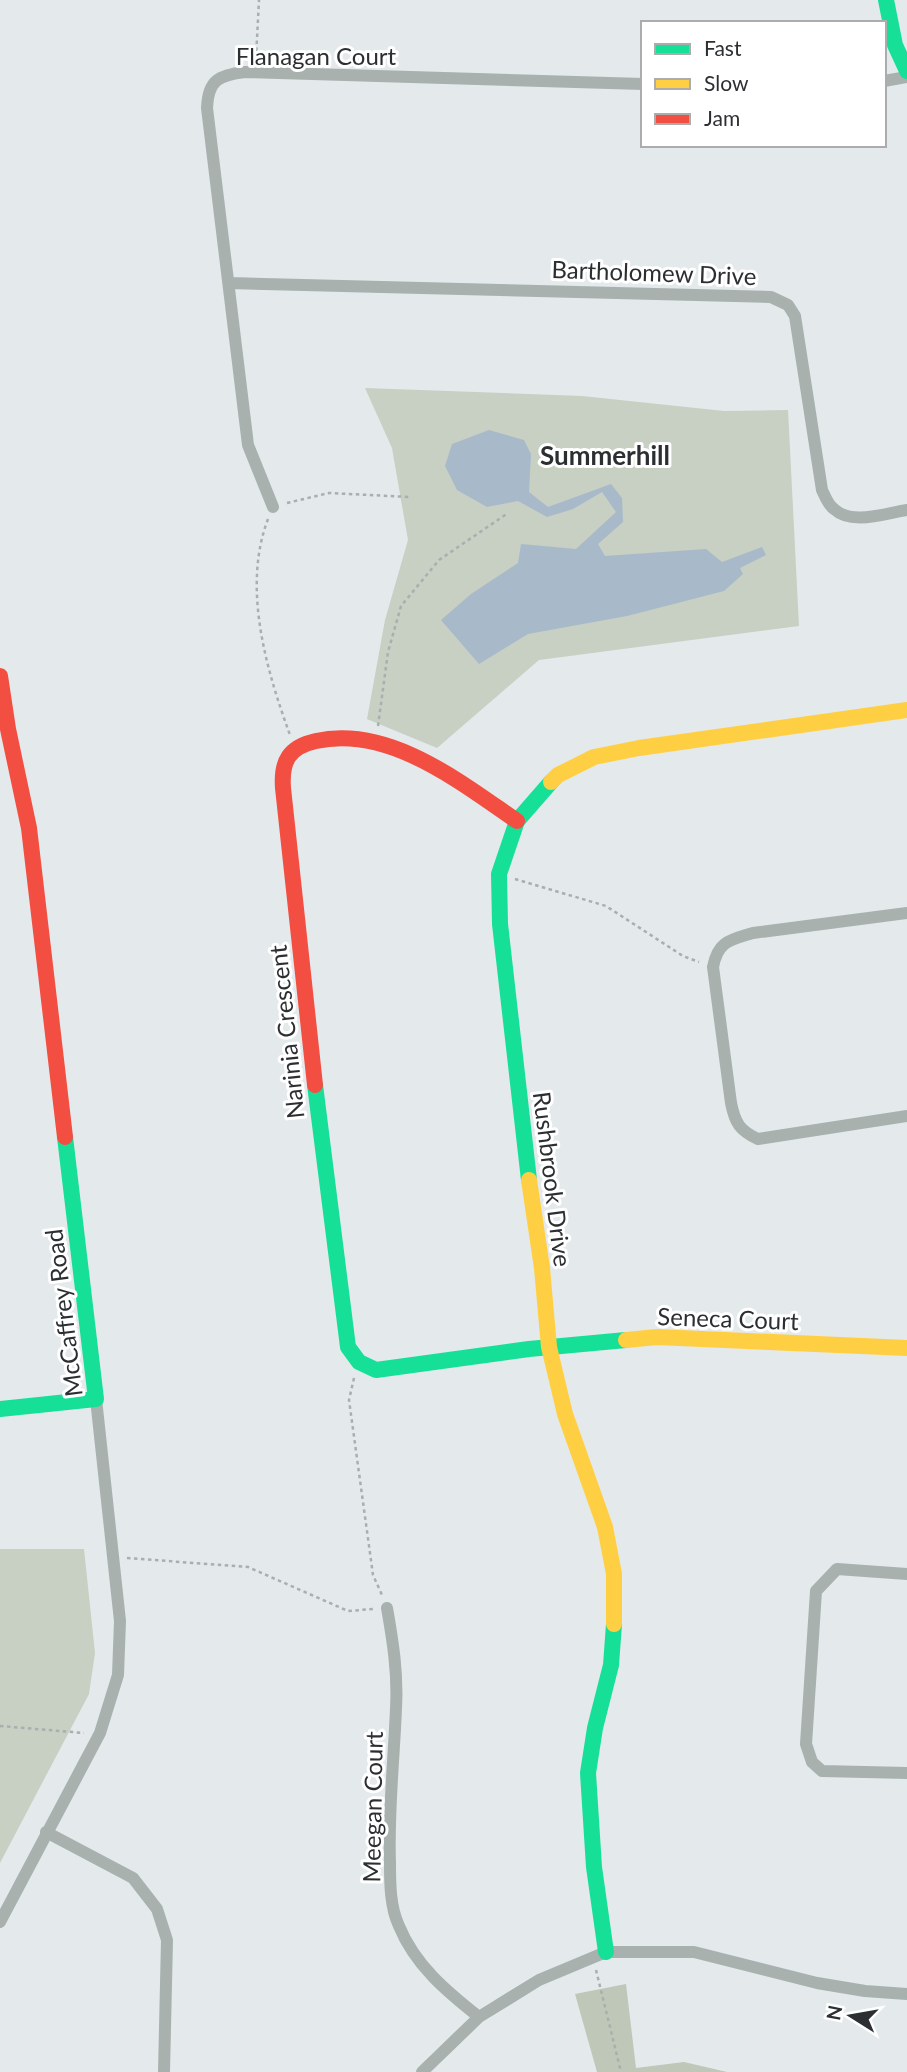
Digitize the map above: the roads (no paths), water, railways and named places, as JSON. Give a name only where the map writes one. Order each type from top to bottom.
[{"type":"street","points":[[886,0],[895,45],[907,71]]},
{"type":"street","name":"Flanagan Court","points":[[273,507],[248,445],[207,108],[208,94],[215,81],[226,74],[255,72],[641,84]]},
{"type":"street","points":[[886,81],[907,77]]},
{"type":"street","name":"Bartholomew Drive","points":[[229,283],[771,297],[788,305],[795,316],[822,490],[832,508],[842,515],[856,518],[907,510]]},
{"type":"street","name":"McCaffrey Road","points":[[0,676],[4,730],[31,841],[120,1622],[118,1675],[100,1733],[0,1922]]},
{"type":"street","name":"Rushbrook Drive","points":[[599,1954],[588,1773],[595,1728],[611,1665],[615,1612],[614,1574],[605,1527],[565,1415],[549,1347],[542,1268],[531,1197],[500,924],[499,874],[517,821],[558,775],[594,757],[639,748],[907,710]]},
{"type":"street","name":"Narinia Crescent","points":[[517,821],[434,768],[376,741],[318,738],[294,748],[284,762],[285,812],[321,1145],[348,1347],[363,1367],[386,1369],[549,1347]]},
{"type":"street","points":[[907,913],[753,933],[730,940],[719,947],[713,967],[731,1103],[734,1120],[740,1128],[758,1139],[907,1116]]},
{"type":"street","name":"Seneca Court","points":[[549,1347],[657,1337],[907,1348]]},
{"type":"street","points":[[0,1409],[96,1399]]},
{"type":"street","points":[[907,1574],[837,1569],[816,1591],[806,1744],[812,1762],[822,1771],[907,1773]]},
{"type":"street","name":"Meegan Court","points":[[387,1608],[396,1664],[389,1821],[391,1889],[398,1924],[414,1956],[443,1988],[479,2017]]},
{"type":"street","points":[[46,1832],[133,1878],[157,1909],[167,1940],[164,2072]]},
{"type":"street","points":[[422,2072],[479,2017],[539,1980],[599,1954],[694,1952],[817,1983],[865,1991],[907,1994]]},
{"type":"water","points":[[489,430],[524,440],[531,454],[529,492],[548,507],[611,484],[622,498],[623,522],[598,544],[605,556],[706,549],[722,562],[762,547],[766,555],[740,568],[743,574],[724,591],[627,616],[528,634],[479,664],[441,620],[471,594],[518,563],[521,544],[576,549],[616,512],[602,492],[573,509],[547,517],[518,501],[487,507],[457,490],[445,466],[452,444]]},
{"type":"district","name":"Summerhill","points":[[605,455]]}]
